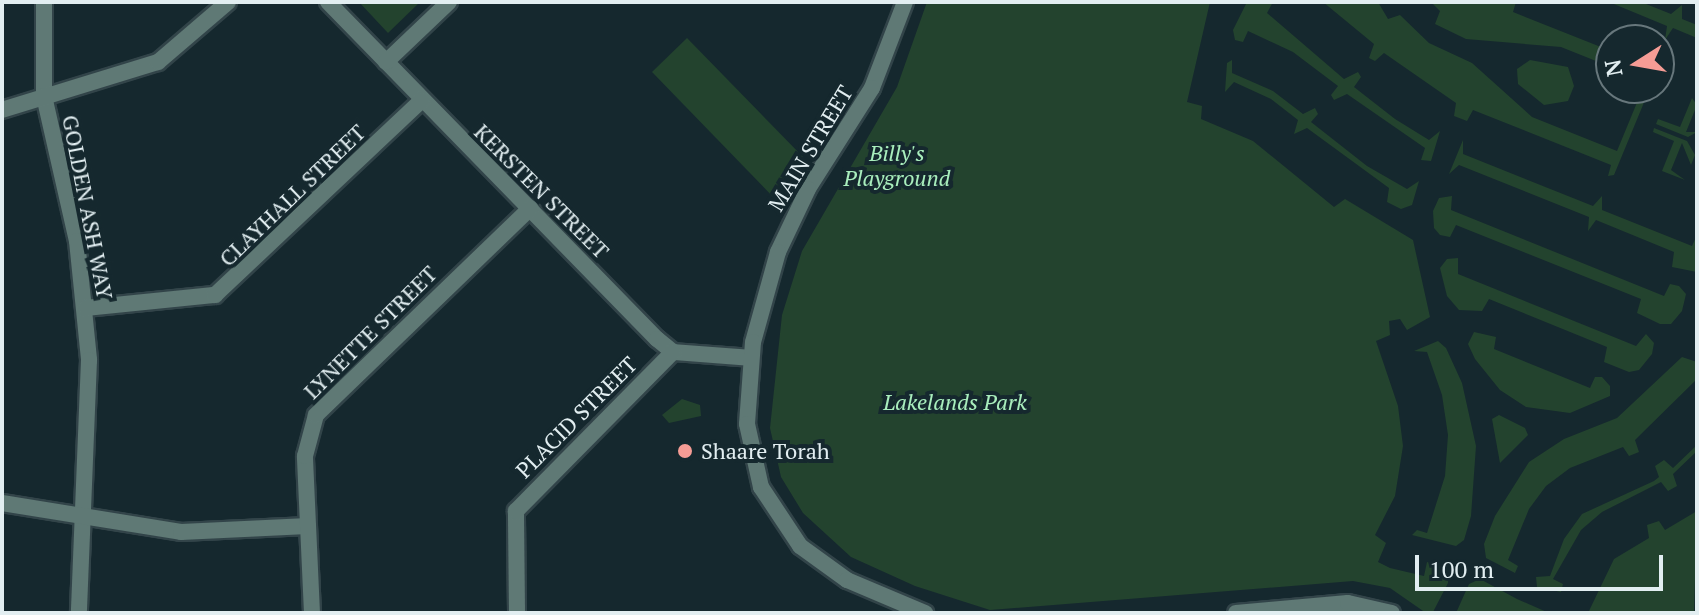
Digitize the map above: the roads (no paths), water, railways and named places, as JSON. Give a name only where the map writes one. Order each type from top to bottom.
[{"type":"street","name":"GOLDEN ASH WAY","points":[[44,2],[44,96],[74,228],[86,308],[89,400],[81,516],[79,613]]},
{"type":"street","points":[[2,110],[158,62],[228,2]]},
{"type":"street","name":"KERSTEN STREET","points":[[328,2],[673,352]]},
{"type":"street","points":[[386,62],[449,2]]},
{"type":"street","name":"MAIN STREET","points":[[905,2],[872,88],[787,229],[769,276],[751,358],[748,439],[761,487],[777,517],[821,564],[925,613]]},
{"type":"street","name":"CLAYHALL STREET","points":[[86,308],[215,295],[422,100]]},
{"type":"street","name":"LYNETTE STREET","points":[[312,613],[305,456],[316,415],[530,208]]},
{"type":"street","points":[[673,352],[751,358]]},
{"type":"street","name":"PLACID STREET","points":[[517,613],[516,511],[673,352]]},
{"type":"street","points":[[2,503],[181,532],[308,526]]},
{"type":"street","points":[[1236,613],[1348,603],[1392,613]]},
{"type":"place","name":"Shaare Torah","points":[[685,451]]},
{"type":"park label","name":"Billy's Playground","points":[[897,164]]},
{"type":"park label","name":"Lakelands Park","points":[[955,402]]}]
